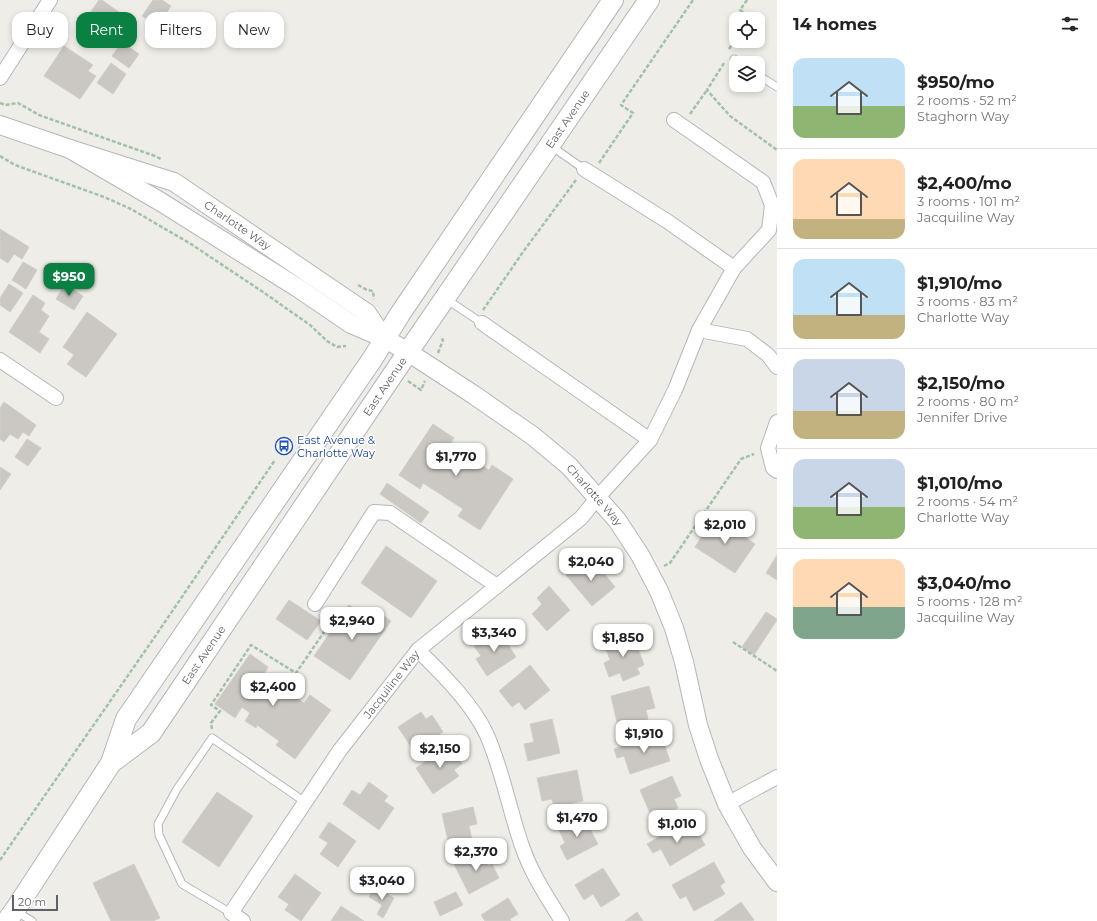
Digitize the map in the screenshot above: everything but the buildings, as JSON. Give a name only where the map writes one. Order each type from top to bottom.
[{"type":"main road","name":"East Avenue","points":[[18,918],[111,762],[126,719],[360,377],[384,338],[613,0]]},
{"type":"main road","name":"East Avenue","points":[[111,762],[151,733],[408,352],[649,0]]},
{"type":"street","points":[[0,78],[50,0]]},
{"type":"street","name":"Jacquiline Way","points":[[231,912],[340,750],[418,650],[581,518],[650,440],[675,390],[699,330],[734,268],[769,230],[772,205],[763,182],[678,123]]},
{"type":"street","name":"Charlotte Way","points":[[0,125],[174,182],[367,313],[384,338]]},
{"type":"street","name":"Charlotte Way","points":[[70,149],[161,202],[298,288],[352,324],[384,338],[408,352],[534,436],[569,466],[618,520],[637,550],[659,591],[674,628],[682,655],[698,725],[709,759],[727,804],[752,848],[777,882]]},
{"type":"street","points":[[588,171],[667,221],[734,268]]},
{"type":"street","points":[[480,321],[650,440]]},
{"type":"street","points":[[699,330],[747,339],[768,355],[777,367]]},
{"type":"street","points":[[0,360],[56,398]]},
{"type":"street","points":[[777,422],[768,448],[773,468],[777,472]]},
{"type":"street","points":[[315,604],[374,512],[390,513],[497,586]]},
{"type":"street","points":[[418,650],[444,676],[468,704],[485,732],[496,760],[522,847],[537,880],[562,921]]},
{"type":"street","points":[[727,804],[777,777]]},
{"type":"street","points":[[231,912],[243,921]]},
{"type":"lane","points":[[765,79],[777,87]]},
{"type":"lane","points":[[550,145],[588,171]]},
{"type":"lane","points":[[445,298],[480,321]]},
{"type":"lane","points":[[231,912],[182,884],[159,835],[158,824],[177,789],[212,738],[305,802]]},
{"type":"path","points":[[480,321],[523,252],[633,113],[621,105],[693,0]]},
{"type":"path","points":[[743,12],[740,10],[747,0]]},
{"type":"path","points":[[725,54],[729,48]]},
{"type":"path","points":[[678,123],[707,90],[723,65],[724,60]]},
{"type":"path","points":[[707,90],[730,116],[777,150]]},
{"type":"path","points":[[0,156],[15,165],[104,197],[131,209],[191,244],[263,292],[310,324],[327,341],[337,347],[346,346]]},
{"type":"path","points":[[670,563],[741,459],[768,448]]},
{"type":"path","points":[[0,860],[275,460]]},
{"type":"path","points":[[212,738],[211,723],[220,711],[211,705],[251,645],[296,673],[335,616],[315,604]]},
{"type":"path","points":[[733,642],[777,671]]},
{"type":"place","name":"East Avenue & Charlotte Way","points":[[284,446]]}]
